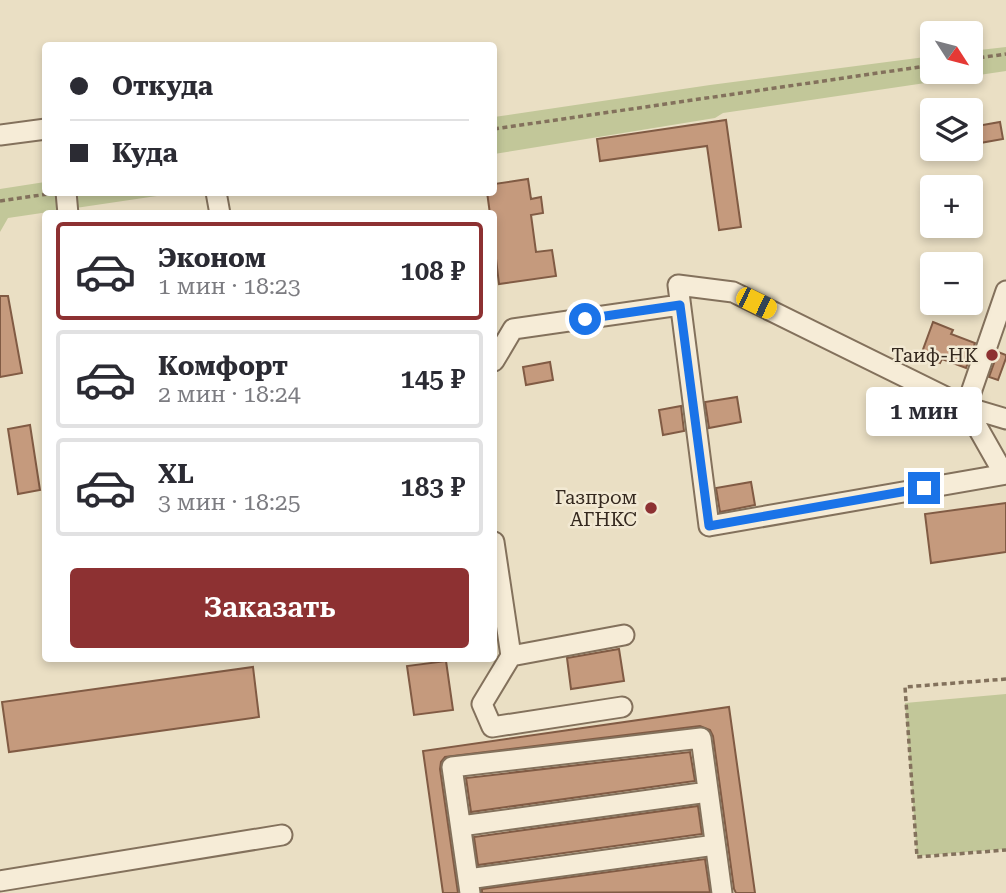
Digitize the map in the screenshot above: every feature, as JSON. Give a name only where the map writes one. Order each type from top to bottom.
[{"type":"street","points":[[0,135],[42,130]]},
{"type":"street","points":[[679,295],[709,526],[1005,474],[966,407],[1006,291]]},
{"type":"street","points":[[497,356],[513,329],[679,295],[733,292],[966,407],[1006,419]]},
{"type":"street","points":[[497,562],[511,656],[482,704],[492,727],[622,707]]},
{"type":"street","points":[[511,656],[624,635]]},
{"type":"street","points":[[715,845],[469,886],[452,767],[701,738],[722,893]]},
{"type":"street","points":[[461,827],[708,792]]},
{"type":"street","points":[[0,881],[282,835]]},
{"type":"path","points":[[984,57],[1006,54]]},
{"type":"path","points":[[497,129],[920,67]]},
{"type":"path","points":[[0,201],[42,195]]},
{"type":"path","points":[[1006,679],[905,687],[917,857],[1006,850]]},
{"type":"green space","points":[[1006,47],[1006,71],[984,74],[984,50]]},
{"type":"green space","points":[[920,58],[920,84],[723,113],[715,118],[497,154],[497,117]]},
{"type":"green space","points":[[42,182],[42,196],[157,196],[62,210],[42,210],[42,213],[8,218],[0,232],[0,189]]},
{"type":"green space","points":[[1006,694],[1006,849],[917,856],[905,703]]},
{"type":"building","points":[[726,120],[741,227],[719,230],[707,146],[600,161],[597,139]]},
{"type":"building","points":[[1000,122],[1003,139],[983,142],[983,125]]},
{"type":"building","points":[[528,179],[531,199],[541,197],[543,213],[531,215],[536,252],[552,250],[556,276],[499,284],[497,210],[489,210],[488,196],[497,196],[497,184]]},
{"type":"building","points":[[0,296],[8,296],[22,373],[0,377]]},
{"type":"building","points":[[933,322],[953,330],[951,334],[975,343],[966,368],[942,359],[940,363],[921,355]]},
{"type":"building","points":[[998,352],[1006,355],[1006,358],[998,380],[989,377]]},
{"type":"building","points":[[550,362],[553,380],[526,385],[523,367]]},
{"type":"building","points":[[737,397],[741,422],[709,428],[705,402]]},
{"type":"building","points":[[681,406],[684,431],[663,435],[659,410]]},
{"type":"building","points":[[30,425],[40,490],[18,494],[8,429]]},
{"type":"building","points":[[751,482],[755,505],[720,512],[716,488]]},
{"type":"building","points":[[1006,503],[1006,552],[931,563],[925,514]]},
{"type":"building","points":[[619,649],[624,681],[571,689],[567,658]]},
{"type":"building","points":[[446,662],[453,710],[414,715],[407,666]]},
{"type":"building","points":[[253,667],[259,717],[9,752],[2,702]]},
{"type":"building","points":[[729,707],[755,893],[736,893],[734,889],[713,736],[710,730],[700,726],[445,757],[440,769],[458,893],[443,893],[423,751]]},
{"type":"building","points":[[690,752],[695,781],[471,812],[466,778]]},
{"type":"building","points":[[698,806],[702,834],[478,865],[474,837]]},
{"type":"building","points":[[705,859],[710,892],[482,893],[482,889]]},
{"type":"place","name":"Таиф-НК","points":[[992,355]]},
{"type":"place","name":"Газпром АГНКС","points":[[651,508]]},
{"type":"route","points":[[585,319],[680,305],[709,526],[924,488]]}]
